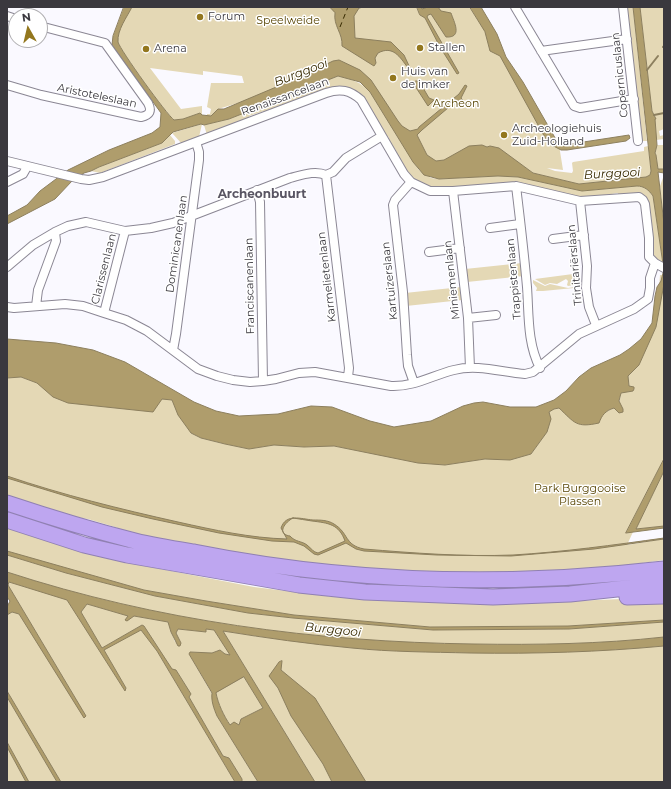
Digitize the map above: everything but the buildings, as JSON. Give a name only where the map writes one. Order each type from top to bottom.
[{"type":"highway","points":[[7,503],[136,541],[237,561],[303,570],[365,576],[496,580],[611,574],[664,569]]},
{"type":"highway","points":[[7,520],[84,544],[127,555],[299,585],[365,592],[433,596],[493,597],[570,594],[664,584]]},
{"type":"highway","points":[[611,574],[638,566],[664,562]]},
{"type":"highway","points":[[570,594],[618,597],[664,596]]},
{"type":"street","points":[[515,7],[574,106],[580,108],[634,99]]},
{"type":"street","name":"Copernicuslaan","points":[[623,7],[638,141]]},
{"type":"street","name":"Aristoteleslaan","points":[[7,85],[41,95],[141,117],[147,116],[150,112],[151,108],[148,103],[104,43],[48,28]]},
{"type":"street","points":[[541,51],[627,39]]},
{"type":"street","name":"Renaissancelaan","points":[[7,161],[89,180],[103,177],[335,90],[346,90],[355,94],[361,100],[404,174],[411,182],[430,191],[454,191],[516,186],[580,201],[631,196],[639,197],[643,200],[649,238],[649,257],[660,266]]},
{"type":"street","points":[[7,267],[33,246],[55,232],[68,226],[86,222],[125,231],[150,228],[192,216],[290,178],[320,172],[326,175],[333,172],[346,158],[382,136]]},
{"type":"street","name":"Dominicanenlaan","points":[[173,350],[199,160],[196,142]]},
{"type":"street","points":[[7,182],[23,174],[27,166]]},
{"type":"street","name":"Karmelietenlaan","points":[[326,175],[349,368],[348,377]]},
{"type":"street","name":"Kartuizerslaan","points":[[411,182],[394,200],[393,205],[403,292],[408,366],[414,383]]},
{"type":"street","name":"Trappistenlaan","points":[[516,186],[530,336],[540,368]]},
{"type":"street","name":"Franciscanenlaan","points":[[257,190],[260,202],[263,381]]},
{"type":"street","name":"Miniemenlaan","points":[[454,191],[468,318],[470,368]]},
{"type":"street","name":"Trinitariërslaan","points":[[580,201],[587,266],[587,295],[596,326]]},
{"type":"street","points":[[490,228],[520,224]]},
{"type":"street","name":"Clarissenlaan","points":[[104,312],[125,231]]},
{"type":"street","points":[[36,306],[38,290],[56,242],[55,232]]},
{"type":"street","points":[[553,239],[584,235]]},
{"type":"street","points":[[429,252],[460,248]]},
{"type":"street","points":[[7,307],[65,304],[83,306],[104,312],[126,320],[147,331],[198,369],[233,380],[250,382],[263,381],[307,372],[315,372],[392,386],[402,386],[454,370],[470,368],[525,374],[533,372],[540,368],[579,334],[634,309],[648,299],[650,278],[660,266]]},
{"type":"street","points":[[468,318],[496,315]]},
{"type":"green space","name":"Archeon","points":[[132,7],[478,7],[499,48],[559,145],[563,170],[547,168],[555,171],[572,173],[573,162],[644,151],[644,147],[648,146],[651,171],[650,175],[646,177],[579,184],[533,173],[522,165],[431,175],[370,84],[352,69],[218,109],[211,116],[207,116],[207,114],[210,114],[211,109],[207,107],[211,83],[244,83],[242,76],[203,71],[203,75],[150,68],[181,109],[202,106],[202,115],[200,113],[183,119],[174,120],[144,82],[118,42],[120,28]]},
{"type":"green space","points":[[625,7],[633,7],[647,141],[641,141]]},
{"type":"green space","points":[[640,7],[664,7],[664,129],[659,131],[660,136],[664,135],[664,139],[656,140],[654,119],[656,119],[652,111]]},
{"type":"green space","points":[[338,76],[356,81],[370,92],[419,170],[431,178],[439,179],[498,176],[518,177],[582,191],[637,186],[646,189],[653,196],[663,264],[656,258],[653,252],[651,234],[653,233],[647,201],[618,195],[618,193],[580,199],[544,189],[433,189],[418,183],[407,173],[395,149],[387,140],[389,139],[388,136],[385,138],[348,88],[265,113],[264,111],[249,116],[249,118],[207,135],[204,125],[229,119]]},
{"type":"green space","points":[[202,124],[199,137],[182,144],[172,133]]},
{"type":"green space","points":[[170,135],[175,141],[175,144],[100,173],[91,171],[162,143]]},
{"type":"green space","points":[[657,145],[664,145],[664,173],[661,170],[658,170],[655,152]]},
{"type":"green space","points":[[664,175],[664,224],[660,186]]},
{"type":"green space","points":[[522,263],[524,276],[467,282],[465,269]]},
{"type":"green space","points":[[573,274],[579,280],[578,287],[574,285],[568,286],[568,281],[566,279],[557,284],[550,283],[545,285],[535,279]]},
{"type":"green space","name":"Park Burggooise Plassen","points":[[660,275],[664,275],[664,464],[627,545],[664,539],[664,560],[628,565],[531,572],[443,573],[288,565],[134,535],[115,527],[88,519],[70,517],[7,497],[7,378],[21,377],[37,383],[162,397],[172,400],[191,433],[201,438],[249,449],[274,445],[304,447],[333,446],[445,465],[485,459],[512,459],[531,454],[542,439],[549,412],[553,409],[559,408],[563,411],[602,414],[614,408],[618,411],[621,393],[629,386],[628,376],[639,365],[641,357],[656,327]]},
{"type":"green space","points":[[533,280],[545,286],[550,284],[574,288],[536,291],[537,288],[533,283]]},
{"type":"green space","points":[[461,287],[462,300],[406,306],[405,293]]},
{"type":"green space","points":[[664,471],[664,526],[636,529]]},
{"type":"green space","points":[[7,527],[82,552],[109,559],[254,587],[335,597],[501,604],[645,598],[664,599],[664,620],[568,626],[430,627],[294,615],[144,590],[21,556],[7,551]]},
{"type":"green space","points":[[7,555],[66,573],[155,596],[248,613],[433,630],[569,629],[664,622],[664,637],[593,643],[545,644],[415,642],[355,639],[238,626],[121,604],[7,572]]},
{"type":"green space","points":[[9,582],[67,599],[125,691],[126,688],[104,650],[141,629],[157,651],[235,782],[61,782],[7,691],[7,615],[12,612],[19,614],[86,716],[8,585]]},
{"type":"green space","points":[[87,604],[128,616],[168,622],[175,642],[181,643],[176,633],[178,629],[206,632],[206,628],[214,630],[231,655],[225,654],[220,650],[212,653],[190,652],[189,654],[212,694],[217,716],[258,782],[242,782],[242,779],[229,758],[223,756],[189,697],[191,694],[176,670],[172,670],[144,626],[142,625],[102,648],[81,612]]},
{"type":"green space","points":[[223,631],[340,646],[458,653],[537,652],[664,646],[664,782],[315,782]]},
{"type":"green space","points":[[244,677],[263,708],[241,719],[239,725],[230,725],[218,701],[216,693]]},
{"type":"green space","points":[[7,697],[57,782],[29,782],[7,742]]},
{"type":"green space","points":[[7,747],[26,782],[7,782]]},
{"type":"shaded area","points":[[124,7],[132,7],[119,33],[118,42],[144,82],[174,120],[183,119],[200,113],[202,115],[211,116],[218,109],[224,109],[300,77],[333,61],[339,60],[360,70],[371,80],[398,121],[402,126],[410,131],[418,129],[459,94],[465,85],[467,86],[461,98],[466,104],[462,105],[455,102],[417,135],[427,155],[436,161],[444,160],[469,146],[490,146],[499,148],[533,173],[579,184],[646,177],[650,175],[651,171],[633,7],[640,7],[652,111],[656,119],[657,145],[655,153],[658,169],[664,169],[664,173],[658,172],[664,224],[664,284],[656,327],[639,365],[628,376],[629,386],[634,387],[634,389],[633,391],[621,393],[619,401],[623,412],[619,413],[614,408],[608,410],[601,418],[599,423],[585,425],[576,423],[559,408],[554,409],[549,412],[551,419],[547,432],[531,454],[510,460],[485,459],[445,465],[418,463],[334,446],[304,447],[274,445],[249,449],[201,438],[191,433],[178,415],[172,400],[162,399],[153,412],[68,403],[53,397],[37,383],[21,377],[7,378],[7,339],[56,343],[93,350],[125,362],[194,402],[216,411],[239,416],[278,414],[311,406],[332,407],[370,421],[394,427],[431,421],[463,406],[474,403],[483,402],[510,407],[536,407],[554,400],[591,368],[620,355],[629,349],[641,339],[652,323],[655,296],[663,273],[663,264],[653,196],[648,190],[637,186],[582,191],[518,177],[498,176],[439,179],[424,175],[413,162],[370,92],[360,82],[338,76],[229,119],[204,125],[201,124],[173,132],[162,143],[84,173],[72,181],[55,199],[7,224],[7,216],[27,205],[40,191],[68,170],[109,150],[152,133],[160,127],[161,113],[112,45],[113,36]]},
{"type":"shaded area","points":[[330,7],[364,7],[359,8],[354,16],[355,38],[391,42],[404,55],[410,68],[408,68],[399,56],[392,51],[388,50],[378,53],[375,58],[376,63],[374,66],[342,46],[341,37],[335,22],[335,13]]},
{"type":"shaded area","points":[[417,7],[421,7],[422,9],[428,7],[438,7],[441,11],[451,13],[456,32],[451,37],[446,37],[431,14],[427,17],[459,73],[457,74],[440,47],[425,18],[420,15]]},
{"type":"shaded area","points":[[470,7],[481,7],[497,34],[506,57],[523,82],[558,143],[564,145],[629,135],[630,138],[626,141],[567,150],[561,150],[548,143],[500,56],[490,51],[485,32]]},
{"type":"shaded area","points":[[419,81],[429,98],[434,100],[428,106],[415,86],[414,83]]},
{"type":"shaded area","points":[[664,459],[664,471],[636,529],[664,526],[664,528],[626,533]]},
{"type":"shaded area","points":[[7,476],[113,507],[219,531],[259,537],[287,539],[284,533],[309,546],[318,553],[345,541],[343,535],[332,525],[294,518],[324,520],[332,523],[339,527],[353,545],[364,549],[438,554],[532,554],[664,539],[594,549],[511,556],[437,555],[364,551],[356,549],[346,543],[318,555],[314,554],[304,546],[294,542],[272,541],[219,533],[153,519],[102,507],[7,478]]},
{"type":"shaded area","points":[[293,518],[287,522],[283,528],[283,532],[281,528],[283,523]]},
{"type":"shaded area","points":[[7,551],[144,590],[294,615],[430,627],[568,626],[664,620],[664,622],[569,629],[433,630],[293,618],[248,613],[155,596],[66,573],[7,555]]},
{"type":"shaded area","points":[[7,572],[121,604],[238,626],[296,633],[355,639],[498,644],[593,643],[664,637],[664,646],[616,650],[543,653],[411,652],[320,645],[223,631],[315,782],[258,782],[217,716],[212,702],[212,693],[189,654],[190,652],[212,653],[220,650],[225,654],[230,655],[214,630],[206,629],[206,632],[178,629],[176,633],[181,643],[180,646],[178,646],[168,622],[134,616],[127,621],[125,620],[128,616],[87,604],[81,612],[102,648],[142,625],[144,626],[172,669],[176,670],[191,694],[189,697],[223,756],[229,758],[242,779],[242,782],[235,782],[157,651],[141,630],[104,650],[126,688],[125,691],[67,600],[9,582],[8,585],[86,716],[84,718],[19,614],[12,612],[7,615],[7,607],[10,601],[7,597]],"holes":[[[244,677],[263,708],[241,719],[239,725],[234,722],[230,725],[218,701],[216,693]]]},
{"type":"shaded area","points":[[282,661],[281,670],[315,698],[366,782],[332,782],[323,764],[291,716],[278,688],[269,676],[279,662]]},
{"type":"shaded area","points":[[7,691],[61,782],[57,782],[7,697]]},
{"type":"shaded area","points":[[7,742],[29,782],[26,782],[7,747]]},
{"type":"waterway","points":[[647,70],[658,56]]},
{"type":"waterway","points":[[654,115],[664,113]]},
{"type":"ferry route","points":[[340,27],[348,7]]},
{"type":"place","name":"Forum","points":[[200,17]]},
{"type":"place","name":"Stallen","points":[[420,48]]},
{"type":"place","name":"Arena","points":[[146,49]]},
{"type":"place","name":"Huis van de imker","points":[[393,78]]},
{"type":"place","name":"Archeologiehuis Zuid-Holland","points":[[504,135]]},
{"type":"district","name":"Archeonbuurt","points":[[262,194]]},
{"type":"park label","name":"Speelweide","points":[[288,21]]},
{"type":"water label","name":"Burggooi","points":[[301,73]]},
{"type":"water label","name":"Burggooi","points":[[612,174]]},
{"type":"water label","name":"Burggooi","points":[[333,630]]}]
